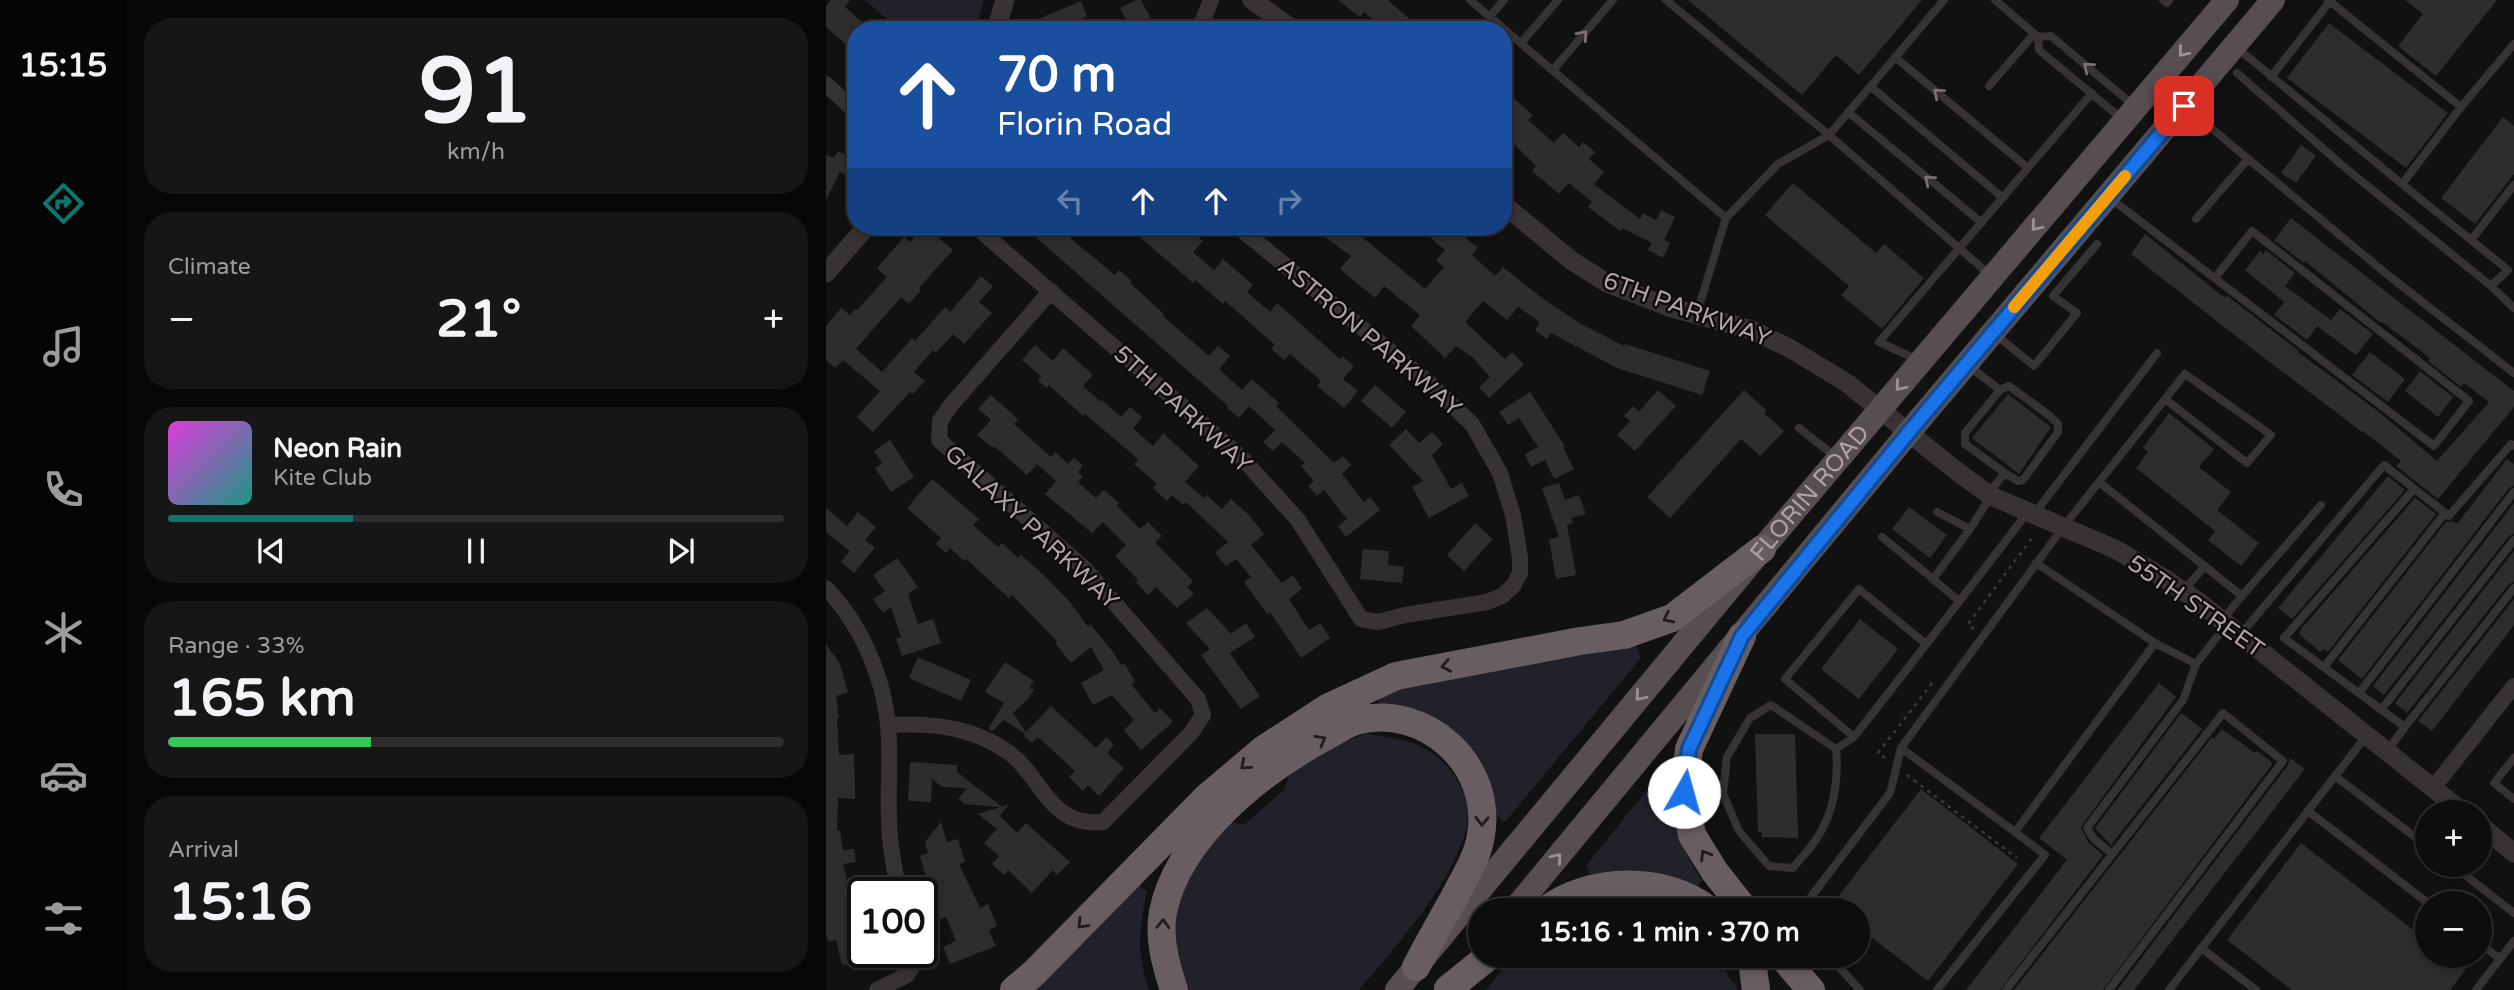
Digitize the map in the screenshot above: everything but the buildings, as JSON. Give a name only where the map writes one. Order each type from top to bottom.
[{"type":"highway","points":[[1014,990],[1034,973],[1206,798],[1264,749],[1327,708],[1396,676],[1624,635],[1672,618],[1762,549]]},
{"type":"highway","points":[[1736,898],[1715,872],[1692,835],[1684,792],[1689,749],[1742,636]]},
{"type":"highway","points":[[1174,990],[1163,953],[1163,914],[1174,877],[1194,844],[1241,795],[1295,753],[1355,721],[1388,717],[1421,725],[1450,743],[1471,769],[1482,801],[1481,835],[1470,867],[1416,967]]},
{"type":"highway","points":[[1567,898],[1589,888],[1631,883],[1670,890],[1686,898]]},
{"type":"highway","points":[[1447,990],[1474,968]]},
{"type":"highway","points":[[1753,968],[1756,990]]},
{"type":"highway","points":[[1792,968],[1811,990]]},
{"type":"main road","name":"FLORIN ROAD","points":[[1397,990],[1762,549],[2227,0]]},
{"type":"main road","name":"FLORIN ROAD","points":[[1524,898],[1993,332],[2044,289],[2108,196],[2273,0]]},
{"type":"main road","points":[[1447,990],[1468,965]]},
{"type":"street","points":[[999,21],[1005,0]]},
{"type":"street","points":[[1203,21],[1211,0]]},
{"type":"street","points":[[1252,0],[1281,21]]},
{"type":"street","points":[[826,84],[847,104]]},
{"type":"street","name":"6TH PARKWAY","points":[[1512,211],[1572,261],[1598,278],[1649,300],[1752,330],[1791,349],[1829,371],[1909,432]]},
{"type":"street","points":[[826,273],[859,235]]},
{"type":"street","name":"5TH PARKWAY","points":[[986,235],[1241,457],[1298,520],[1361,619]]},
{"type":"street","name":"ASTRON PARKWAY","points":[[1248,235],[1428,382],[1472,424],[1500,473],[1513,515],[1520,573],[1513,586],[1502,596],[1487,602],[1405,614],[1378,622],[1361,619]]},
{"type":"street","name":"GALAXY PARKWAY","points":[[888,725],[930,723],[947,726],[964,730],[995,744],[1010,753],[1027,770],[1052,805],[1073,818],[1088,823],[1103,822],[1191,733],[1203,715],[1198,699],[1085,569],[939,440],[940,421],[951,405],[1051,291]]},
{"type":"street","name":"55TH STREET","points":[[1909,432],[1990,495],[2117,550],[2183,591],[2448,800]]},
{"type":"street","points":[[826,587],[846,611],[866,648],[881,685],[888,725],[889,821],[896,877]]},
{"type":"street","points":[[2433,788],[2511,695]]},
{"type":"street","points":[[2492,833],[2512,847]]},
{"type":"street","points":[[877,990],[907,975],[910,968]]},
{"type":"lane","points":[[1470,0],[1496,21]]},
{"type":"lane","points":[[1490,16],[1504,0]]},
{"type":"lane","points":[[1521,43],[1558,0]]},
{"type":"lane","points":[[1553,71],[1613,0]]},
{"type":"lane","points":[[1666,0],[1829,135],[1992,277]]},
{"type":"lane","points":[[1697,313],[1726,218],[1778,164],[1829,135],[1944,0]]},
{"type":"lane","points":[[1995,0],[2036,35],[2051,36],[2130,114]]},
{"type":"lane","points":[[2163,0],[2167,3],[2169,0]]},
{"type":"lane","points":[[2271,76],[2330,1],[2461,107]]},
{"type":"lane","points":[[1512,35],[1726,218]]},
{"type":"lane","points":[[1989,86],[2036,35]]},
{"type":"lane","points":[[2036,35],[2039,50],[2092,93],[2130,114]]},
{"type":"lane","points":[[2402,184],[2514,44]]},
{"type":"lane","points":[[2234,46],[2508,270]]},
{"type":"lane","points":[[1895,57],[2028,168]]},
{"type":"lane","points":[[2237,73],[2343,166],[2491,286],[2514,308]]},
{"type":"lane","points":[[1870,86],[2003,198]]},
{"type":"lane","points":[[1921,361],[1879,342],[2092,93]]},
{"type":"lane","points":[[2184,106],[2389,275],[2514,373]]},
{"type":"lane","points":[[1848,112],[1982,223]]},
{"type":"lane","points":[[2196,219],[2248,159]]},
{"type":"lane","points":[[2471,240],[2514,185]]},
{"type":"lane","points":[[2108,196],[2434,446],[2469,401],[2252,231],[2215,278]]},
{"type":"lane","points":[[1993,332],[2034,366],[2077,313],[2044,289],[2097,244]]},
{"type":"lane","points":[[2491,286],[2514,262]]},
{"type":"lane","points":[[1836,749],[1854,737],[1959,600],[2157,353]]},
{"type":"lane","points":[[1966,364],[2000,390]]},
{"type":"lane","points":[[1810,898],[1890,793],[1901,748],[2064,526],[2165,399],[2185,374],[2271,435],[2247,463],[2165,399]]},
{"type":"lane","points":[[2010,386],[2058,424],[2058,432],[2023,480],[2018,481],[2004,473],[1965,444],[1965,433],[2000,390],[2010,386]]},
{"type":"lane","points":[[1800,428],[1838,459]]},
{"type":"lane","points":[[2112,854],[2093,838],[2087,828],[2183,700],[2196,664],[2385,466],[2449,516],[2511,444],[2514,446]]},
{"type":"lane","points":[[1933,579],[1970,529],[2004,473]]},
{"type":"lane","points":[[2099,482],[2242,596]]},
{"type":"lane","points":[[2405,727],[2284,638],[2414,488]]},
{"type":"lane","points":[[2359,693],[2514,492]]},
{"type":"lane","points":[[2230,626],[2242,596],[2320,505]]},
{"type":"lane","points":[[1937,512],[1970,529]]},
{"type":"lane","points":[[2324,667],[2445,513]]},
{"type":"lane","points":[[1881,537],[1959,600]]},
{"type":"lane","points":[[2382,710],[2514,540]]},
{"type":"lane","points":[[2036,564],[2155,643],[2196,664]]},
{"type":"lane","points":[[2183,591],[2205,566]]},
{"type":"lane","points":[[2387,751],[2514,588]]},
{"type":"lane","points":[[1854,737],[1785,679],[1859,589],[1926,644]]},
{"type":"lane","points":[[2015,832],[2155,643]]},
{"type":"lane","points":[[1771,705],[1836,749],[1838,769],[1831,805],[1818,837],[1793,868],[1769,866],[1739,831],[1723,794],[1727,757],[1750,719],[1771,705]]},
{"type":"lane","points":[[2006,990],[2223,713],[2283,761],[2109,990]]},
{"type":"lane","points":[[2168,990],[2367,735]]},
{"type":"lane","points":[[1901,748],[2045,855],[1937,990]]},
{"type":"lane","points":[[2514,758],[2494,783],[2514,799]]},
{"type":"lane","points":[[2335,776],[2415,837]]},
{"type":"lane","points":[[2308,811],[2415,893]]},
{"type":"lane","points":[[2468,877],[2514,913]]},
{"type":"lane","points":[[2476,990],[2514,941]]},
{"type":"lane","points":[[2202,948],[2256,990]]},
{"type":"lane","points":[[2492,953],[2500,959]]},
{"type":"lane","points":[[1840,968],[1860,990]]},
{"type":"path","points":[[1976,630],[1968,624],[2032,538]]},
{"type":"path","points":[[1937,677],[1878,753],[2017,858]]},
{"type":"shaded area","points":[[865,0],[984,0],[978,21],[890,21]]},
{"type":"shaded area","points":[[1636,645],[1641,658],[1505,822],[1495,814],[1487,782],[1380,711],[1377,697],[1410,685]]},
{"type":"shaded area","points":[[1365,734],[1405,741],[1429,751],[1448,768],[1465,797],[1468,815],[1464,837],[1455,860],[1426,908],[1359,990],[1187,990],[1174,961],[1172,920],[1193,866],[1229,823],[1245,824],[1284,790],[1290,774],[1329,748]]},
{"type":"shaded area","points":[[1657,777],[1670,785],[1672,811],[1678,835],[1702,880],[1696,889],[1593,878],[1586,866]]},
{"type":"shaded area","points":[[1138,885],[1147,891],[1140,940],[1142,964],[1149,990],[1035,990]]},
{"type":"shaded area","points":[[1504,968],[1726,968],[1737,986],[1737,990],[1486,990]]},
{"type":"slow traffic","points":[[2014,307],[2125,176]]},
{"type":"route","points":[[1684,792],[1689,749],[1742,636],[1909,432],[2184,106]]}]
